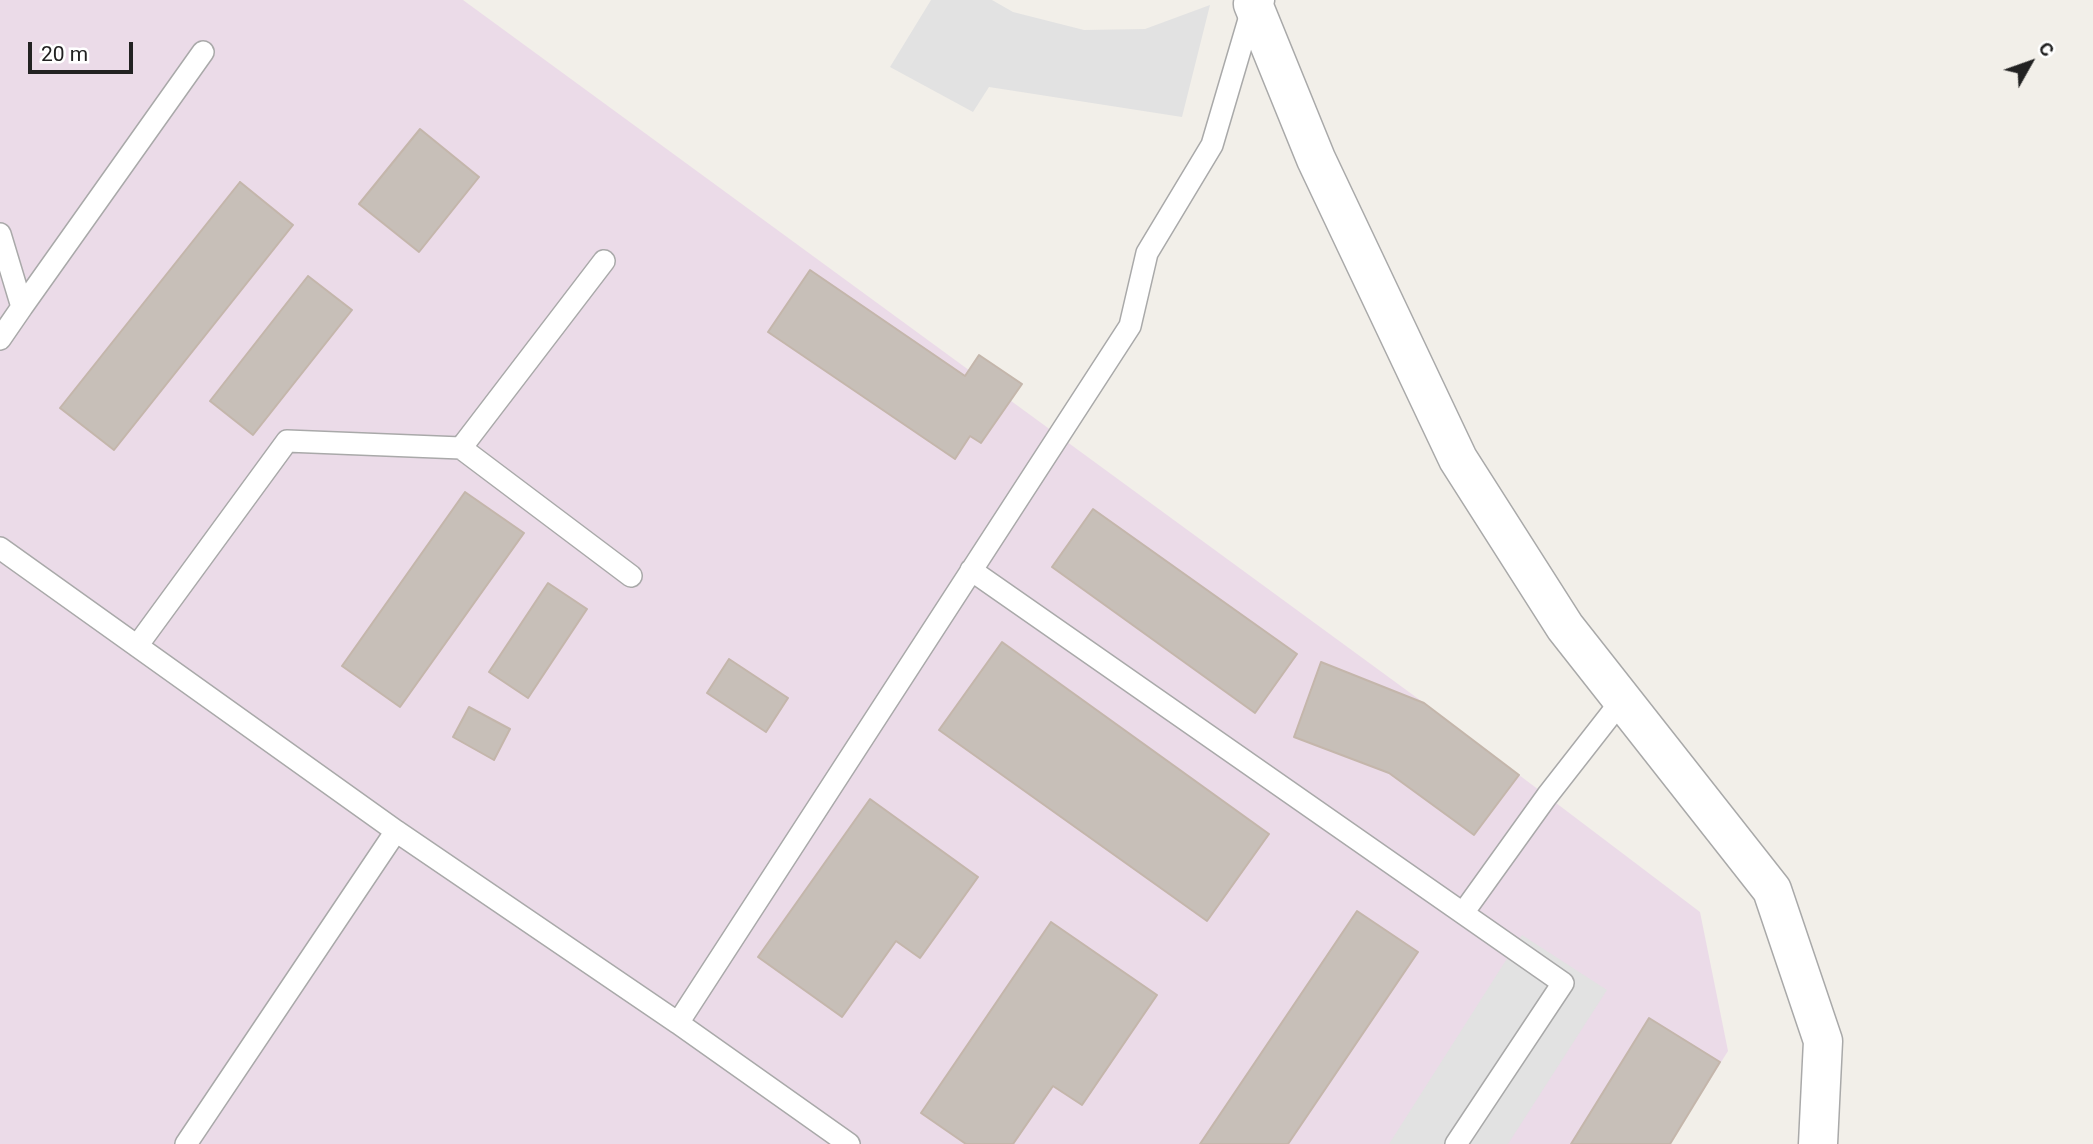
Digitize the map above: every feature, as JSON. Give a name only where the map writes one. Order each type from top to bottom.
[{"type":"street","points":[[1254,2],[1316,159],[1458,459],[1565,627],[1772,890],[1823,1041],[1818,1144]]},
{"type":"lane","points":[[678,1023],[1130,326],[1146,253],[1212,145],[1254,2]]},
{"type":"lane","points":[[0,339],[203,52]]},
{"type":"lane","points":[[0,234],[22,307]]},
{"type":"lane","points":[[461,448],[604,261]]},
{"type":"lane","points":[[137,646],[287,441],[461,448],[631,576]]},
{"type":"lane","points":[[0,548],[396,831],[678,1023],[849,1144]]},
{"type":"lane","points":[[971,570],[1563,983],[1456,1144]]},
{"type":"lane","points":[[1462,914],[1547,796],[1622,700]]},
{"type":"lane","points":[[186,1144],[396,831]]},
{"type":"shaded area","points":[[0,0],[463,0],[1424,703],[1700,912],[1728,1051],[1670,1144],[0,1144]]},
{"type":"shaded area","points":[[931,0],[992,0],[1013,12],[1084,30],[1145,29],[1210,5],[1182,117],[989,87],[973,112],[890,67]]},
{"type":"shaded area","points":[[1522,935],[1607,990],[1508,1144],[1389,1144]]},
{"type":"building","points":[[420,129],[479,177],[419,252],[359,204]]},
{"type":"building","points":[[240,182],[293,225],[114,450],[60,408]]},
{"type":"building","points":[[810,270],[965,376],[979,355],[1022,384],[981,443],[970,436],[955,459],[768,332]]},
{"type":"building","points":[[308,276],[352,310],[253,435],[210,401]]},
{"type":"building","points":[[465,492],[524,533],[400,707],[342,666]]},
{"type":"building","points":[[1093,509],[1297,654],[1255,713],[1052,567]]},
{"type":"building","points":[[548,583],[587,609],[528,698],[489,672]]},
{"type":"building","points":[[1002,642],[1269,834],[1207,921],[939,730]]},
{"type":"building","points":[[729,659],[788,698],[766,732],[707,693]]},
{"type":"building","points":[[1321,662],[1424,703],[1519,775],[1474,835],[1389,773],[1294,737]]},
{"type":"building","points":[[469,707],[510,729],[494,760],[453,737]]},
{"type":"building","points":[[870,799],[978,877],[920,958],[896,941],[842,1017],[758,957]]},
{"type":"building","points":[[1357,911],[1418,952],[1288,1144],[1200,1144]]},
{"type":"building","points":[[1051,922],[1157,995],[1082,1105],[1053,1086],[1013,1144],[966,1144],[921,1113]]},
{"type":"building","points":[[1649,1018],[1720,1062],[1670,1144],[1571,1144]]}]
